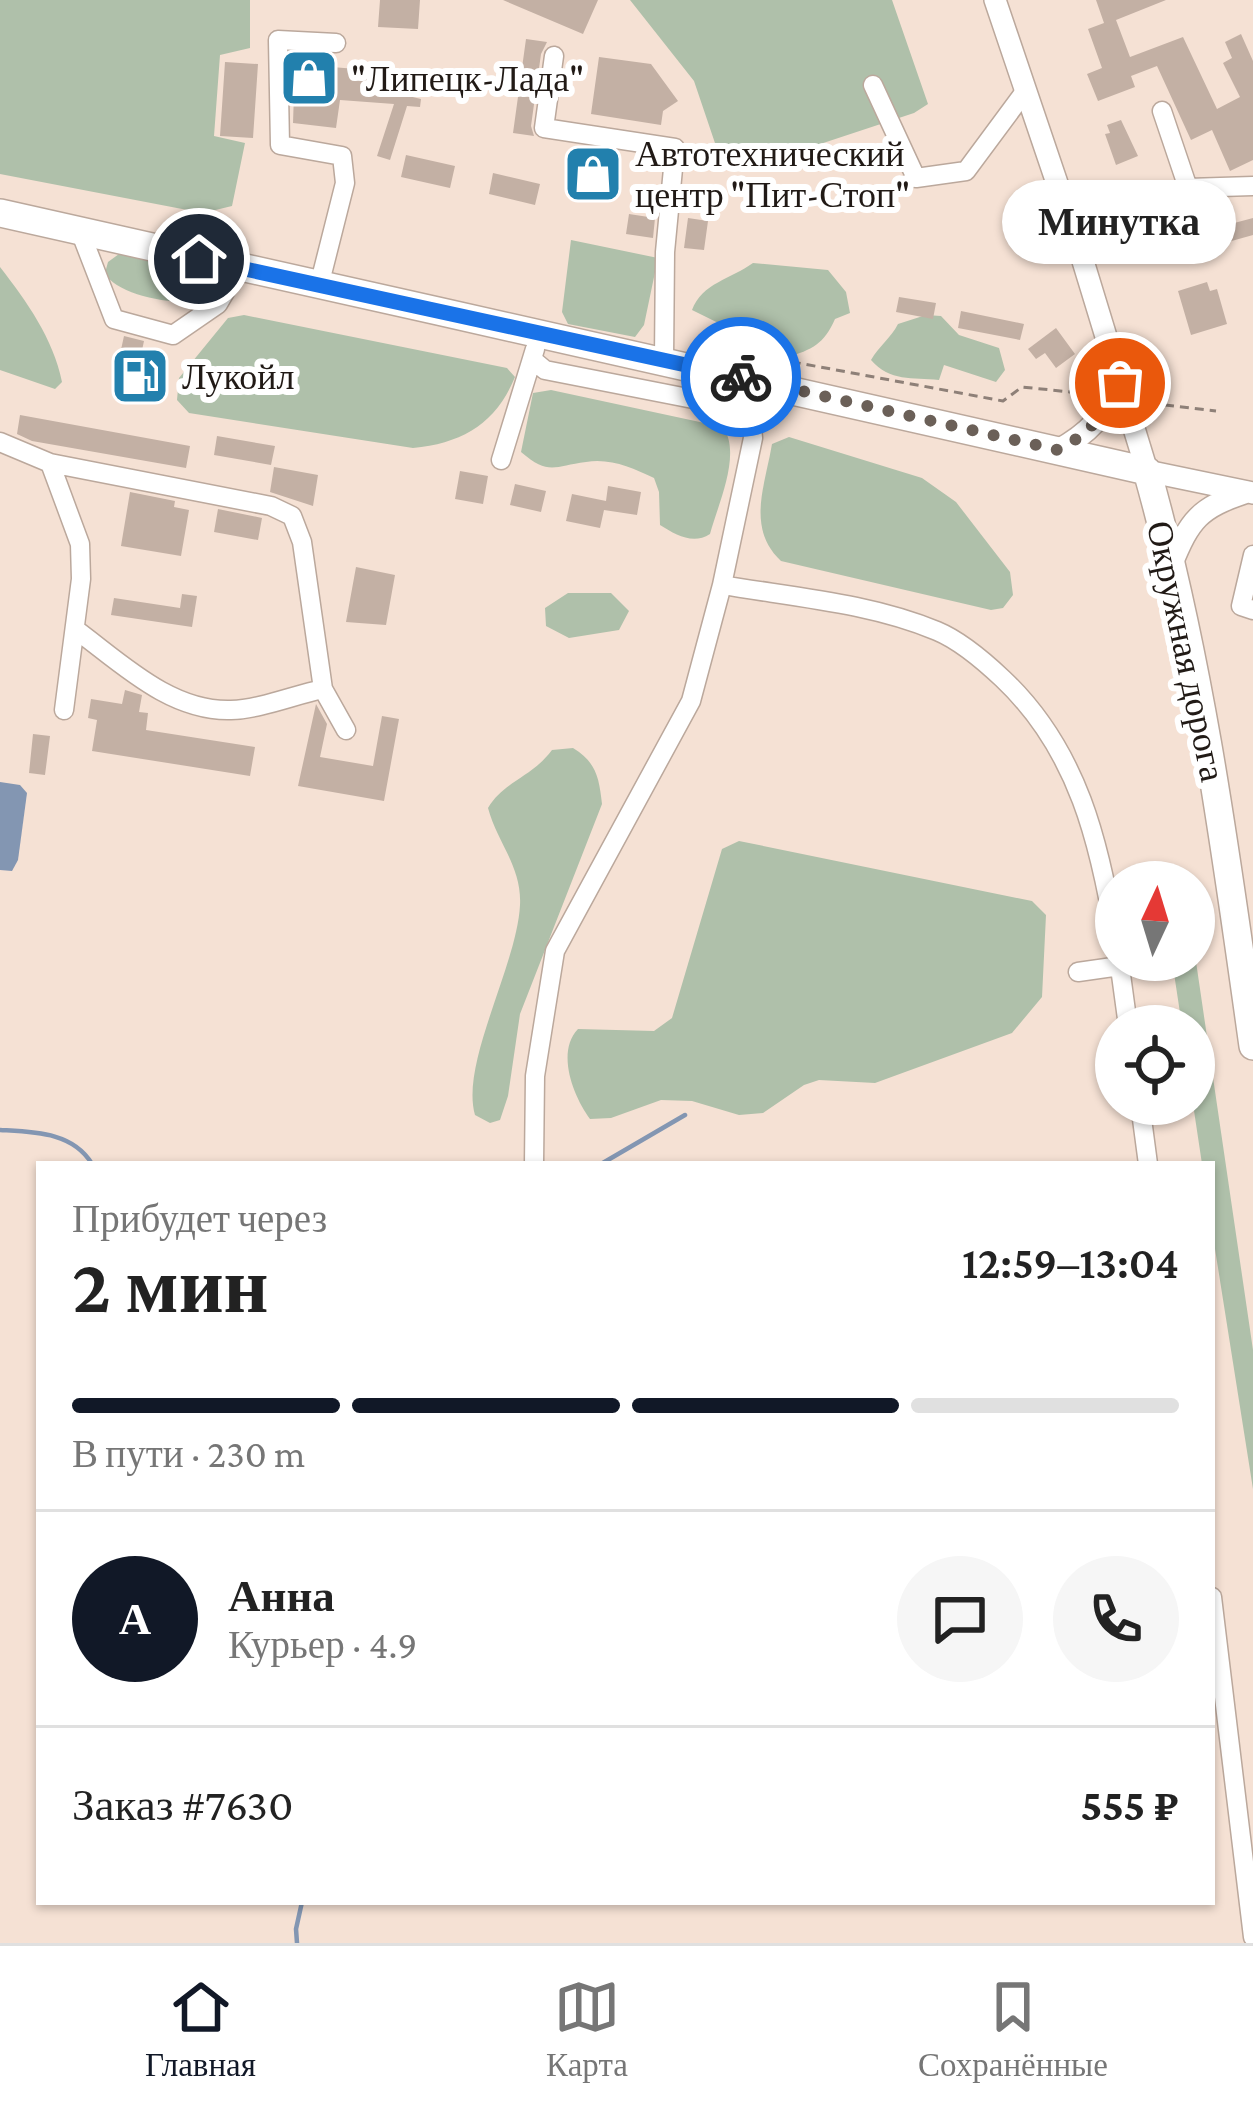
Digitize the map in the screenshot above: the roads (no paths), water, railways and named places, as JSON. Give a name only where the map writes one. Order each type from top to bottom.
[{"type":"highway","points":[[0,213],[319,286],[536,346],[664,359],[1148,471]]},
{"type":"highway","name":"Окружная дорога","points":[[1148,471],[1221,818],[1253,1046]]},
{"type":"main road","points":[[994,0],[1026,90],[1111,389],[1148,471],[1251,492]]},
{"type":"main road","points":[[1058,450],[1083,437],[1104,416],[1111,389]]},
{"type":"main road","points":[[1171,566],[1198,513],[1251,492]]},
{"type":"street","points":[[319,286],[345,183],[342,156],[280,145],[278,40],[336,43]]},
{"type":"street","points":[[554,56],[544,128],[676,148],[665,252],[664,359]]},
{"type":"street","points":[[873,85],[916,178],[966,171],[1026,90]]},
{"type":"street","points":[[1162,111],[1188,188],[1253,186]]},
{"type":"street","points":[[80,231],[114,319],[173,335],[218,304],[239,268]]},
{"type":"street","points":[[501,460],[536,346]]},
{"type":"street","points":[[534,1161],[535,1076],[555,951],[692,701],[753,438],[751,418],[744,409],[545,370],[536,346]]},
{"type":"street","points":[[0,442],[50,464],[272,506],[292,516],[302,542],[323,688],[346,730]]},
{"type":"street","points":[[50,464],[80,544],[81,579],[64,710]]},
{"type":"street","points":[[1253,556],[1241,607],[1253,610]]},
{"type":"street","points":[[722,585],[886,613],[941,632],[986,662],[1054,738],[1082,794],[1103,861]]},
{"type":"street","points":[[74,628],[158,690],[194,704],[231,710],[323,688]]},
{"type":"street","points":[[1078,972],[1095,968]]},
{"type":"street","points":[[1142,1125],[1148,1161]]},
{"type":"street","points":[[1215,1622],[1253,1937]]},
{"type":"water","points":[[0,782],[20,785],[27,793],[18,860],[12,871],[0,870]]},
{"type":"waterway","points":[[606,1161],[685,1115]]},
{"type":"waterway","points":[[0,1130],[64,1140],[90,1161]]},
{"type":"waterway","points":[[297,1943],[301,1905]]},
{"type":"place","name":"\"Липецк-Лада\"","points":[[309,78]]},
{"type":"place","name":"Автотехнический центр \"Пит-Стоп\"","points":[[593,174]]},
{"type":"place","name":"Лукойл","points":[[140,376]]},
{"type":"place","name":"Минутка","points":[[1120,383]]}]
